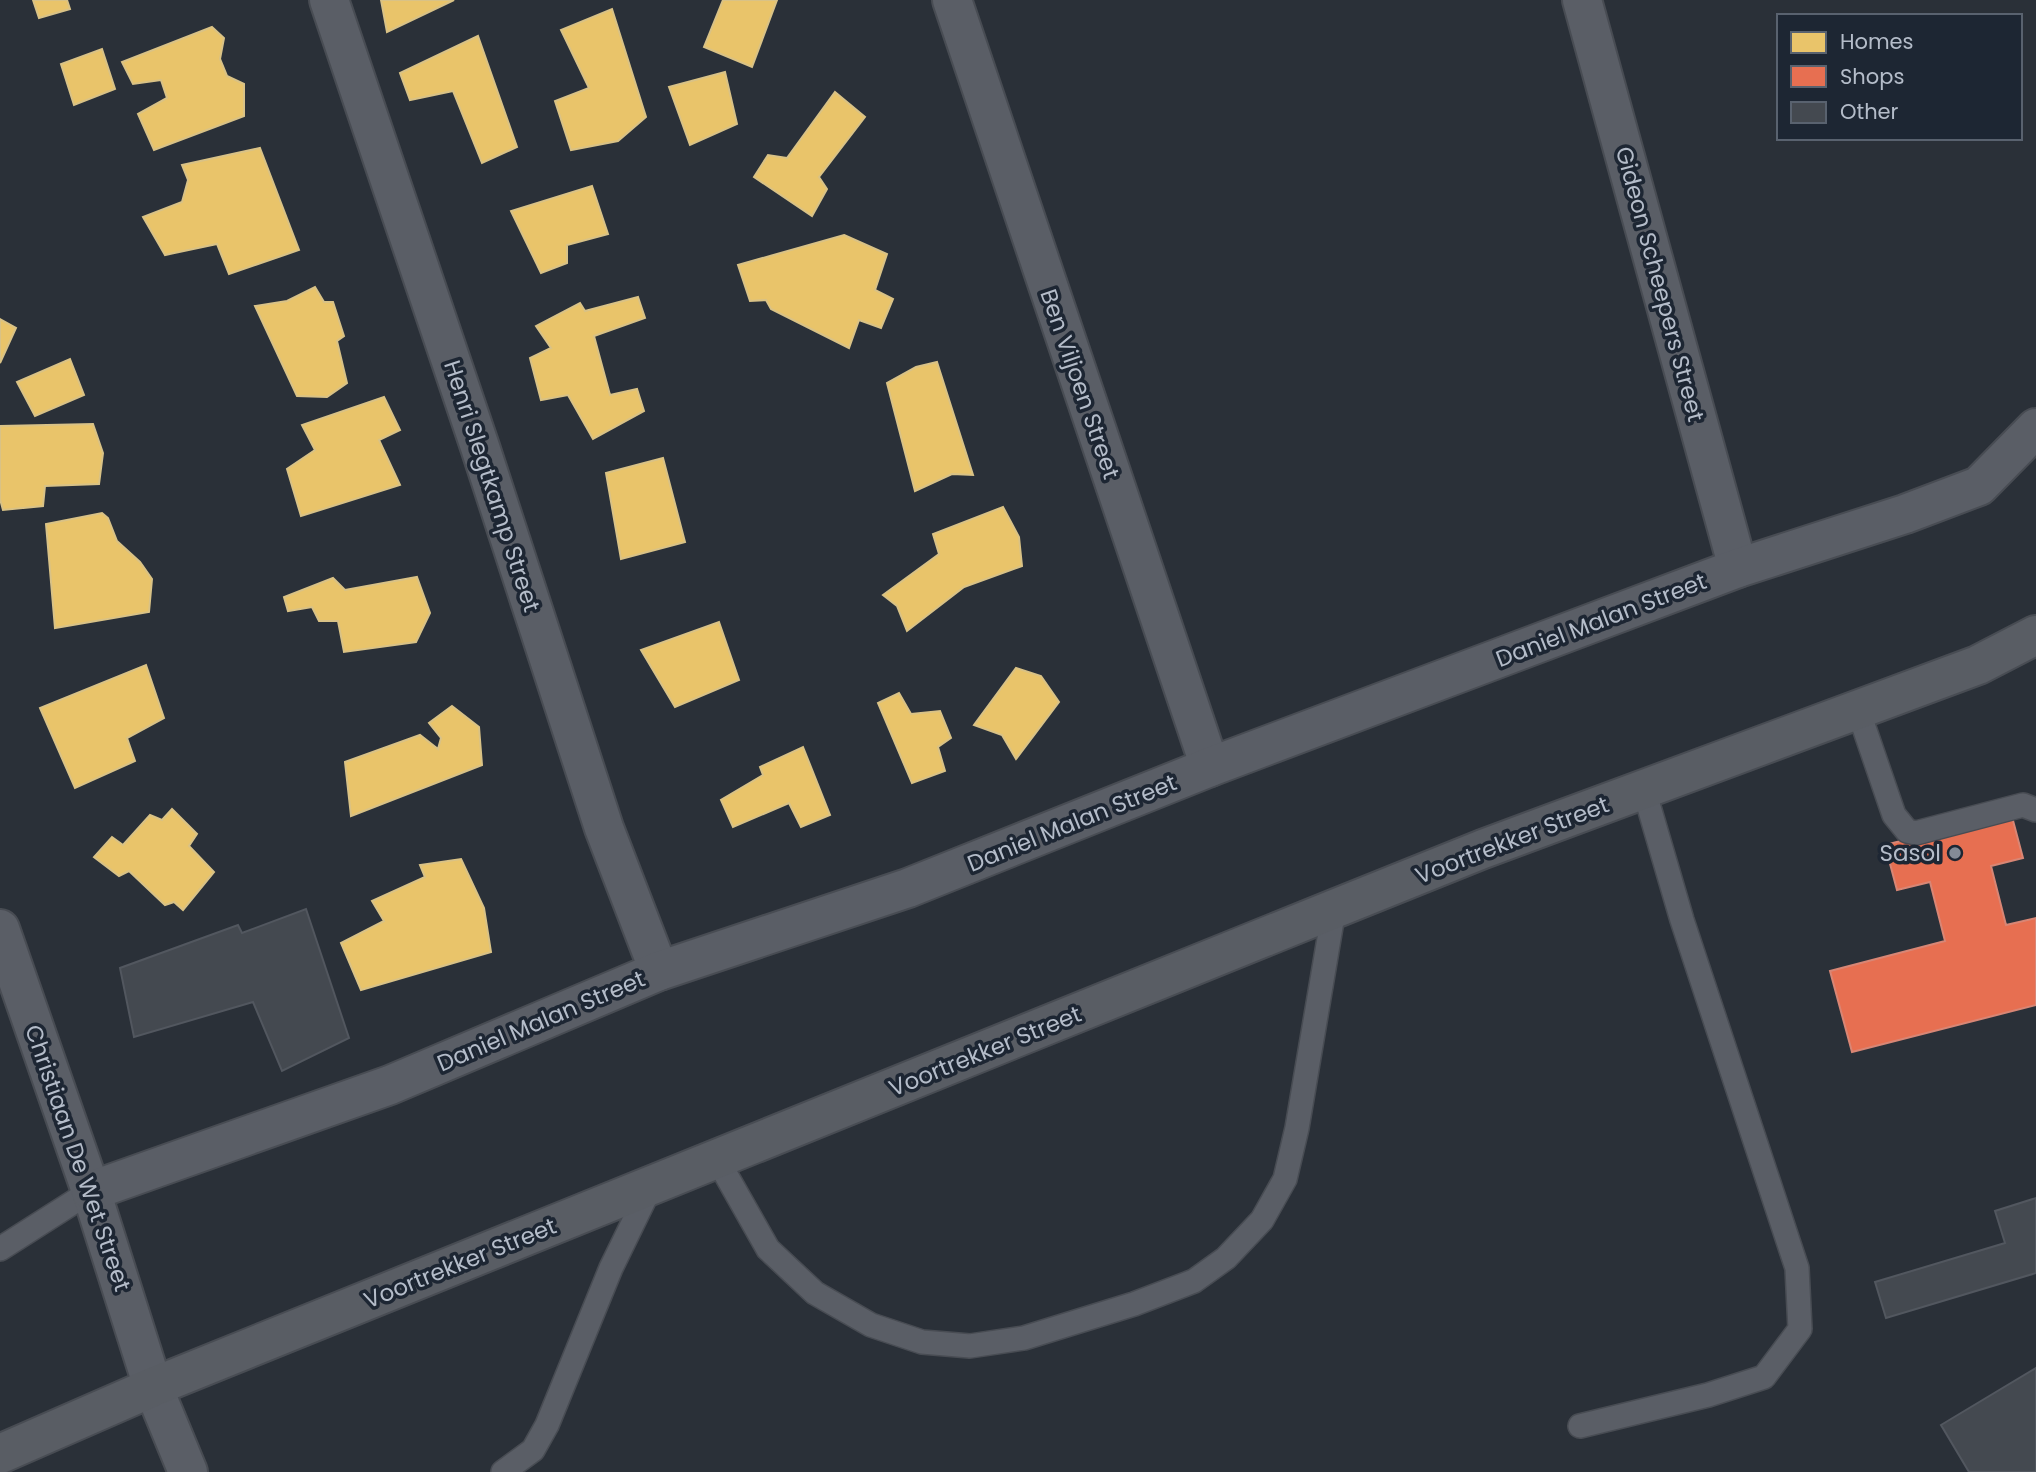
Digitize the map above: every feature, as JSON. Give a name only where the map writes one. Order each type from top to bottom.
[{"type":"main road","name":"Voortrekker Street","points":[[0,1454],[153,1387],[1483,849],[1978,665],[2036,635]]},
{"type":"main road","name":"Voortrekker Street","points":[[1978,665],[2036,663]]},
{"type":"street","name":"Henri Slegtkamp Street","points":[[329,0],[481,447],[604,828],[659,971]]},
{"type":"street","name":"Ben Viljoen Street","points":[[952,0],[1210,768]]},
{"type":"street","name":"Gideon Scheepers Street","points":[[1582,0],[1738,568]]},
{"type":"street","name":"Daniel Malan Street","points":[[91,1191],[390,1085],[659,971],[908,888],[1210,768],[1738,568],[1905,514],[1979,486],[2036,428]]},
{"type":"street","name":"Christiaan De Wet Street","points":[[0,929],[91,1191],[153,1387],[188,1472]]},
{"type":"lane","points":[[1858,710],[1894,815],[1907,831],[1925,831],[2023,805],[2036,810]]},
{"type":"lane","points":[[1580,1426],[1708,1395],[1764,1377],[1800,1329],[1797,1268],[1682,920],[1644,790]]},
{"type":"lane","points":[[717,1159],[768,1249],[815,1293],[871,1325],[922,1342],[970,1346],[1024,1338],[1134,1304],[1194,1280],[1226,1258],[1262,1220],[1285,1179],[1297,1128],[1334,909]]},
{"type":"lane","points":[[503,1472],[533,1450],[542,1433],[611,1269],[652,1186]]},
{"type":"lane","points":[[0,1249],[91,1191]]},
{"type":"building: Homes","points":[[33,0],[67,0],[70,9],[39,18]]},
{"type":"building: Homes","points":[[381,0],[454,0],[387,32]]},
{"type":"building: Homes","points":[[723,0],[777,0],[752,67],[704,47]]},
{"type":"building: Homes","points":[[612,9],[646,117],[618,141],[571,150],[555,101],[589,88],[561,30]]},
{"type":"building: Homes","points":[[212,27],[224,38],[220,59],[227,76],[244,84],[244,116],[154,150],[138,114],[167,98],[161,80],[133,84],[122,62]]},
{"type":"building: Homes","points":[[478,36],[517,147],[482,163],[453,91],[410,100],[400,73]]},
{"type":"building: Homes","points":[[102,49],[115,89],[74,105],[61,64]]},
{"type":"building: Homes","points":[[725,72],[737,124],[690,145],[669,87]]},
{"type":"building: Homes","points":[[835,92],[865,117],[819,177],[827,189],[812,216],[754,177],[768,155],[787,158]]},
{"type":"building: Homes","points":[[260,148],[299,250],[229,274],[217,244],[165,255],[143,217],[182,202],[188,180],[182,165]]},
{"type":"building: Homes","points":[[592,186],[608,234],[567,245],[567,263],[541,273],[511,211]]},
{"type":"building: Homes","points":[[844,235],[887,254],[875,290],[893,299],[881,328],[859,320],[849,348],[771,309],[766,300],[750,301],[738,265]]},
{"type":"building: Homes","points":[[315,287],[324,302],[333,302],[344,336],[337,341],[347,383],[327,397],[297,396],[255,306],[287,301]]},
{"type":"building: Homes","points":[[638,297],[645,318],[594,336],[610,395],[637,389],[644,411],[593,439],[568,395],[541,400],[530,358],[551,348],[536,326],[580,303],[585,311]]},
{"type":"building: Homes","points":[[0,319],[16,328],[0,363]]},
{"type":"building: Homes","points":[[70,359],[84,395],[35,416],[17,382]]},
{"type":"building: Homes","points":[[937,362],[973,475],[952,474],[915,491],[887,383],[916,367]]},
{"type":"building: Homes","points":[[384,397],[400,430],[379,440],[400,485],[301,516],[287,469],[315,450],[302,425]]},
{"type":"building: Homes","points":[[93,424],[103,453],[99,484],[45,486],[43,506],[3,510],[0,499],[0,426]]},
{"type":"building: Homes","points":[[663,458],[685,542],[621,559],[606,473]]},
{"type":"building: Homes","points":[[1003,507],[1019,537],[1022,566],[964,587],[907,631],[897,606],[883,595],[939,554],[933,534]]},
{"type":"building: Homes","points":[[102,513],[108,518],[117,541],[140,562],[152,579],[149,612],[55,628],[46,524]]},
{"type":"building: Homes","points":[[417,577],[430,613],[416,642],[344,652],[338,621],[319,621],[312,607],[288,611],[284,597],[333,578],[345,590]]},
{"type":"building: Homes","points":[[719,622],[739,680],[675,707],[641,650]]},
{"type":"building: Homes","points":[[146,665],[164,718],[127,738],[135,761],[75,788],[40,708]]},
{"type":"building: Homes","points":[[1016,668],[1041,676],[1059,702],[1016,759],[1002,735],[974,725]]},
{"type":"building: Homes","points":[[899,693],[911,714],[940,711],[951,738],[938,747],[945,771],[912,783],[878,703]]},
{"type":"building: Homes","points":[[452,706],[479,727],[482,765],[351,816],[345,762],[420,735],[438,749],[441,738],[429,723]]},
{"type":"building: Homes","points":[[803,747],[830,815],[801,827],[789,803],[733,827],[721,800],[763,775],[760,767]]},
{"type":"building: Homes","points":[[172,809],[197,834],[189,846],[214,872],[183,910],[174,902],[165,905],[129,871],[119,876],[94,857],[112,837],[123,845],[150,815],[162,820]]},
{"type":"building: Homes","points":[[461,859],[484,908],[491,952],[361,990],[341,943],[384,921],[372,901],[425,877],[420,865]]},
{"type":"building: Shops","points":[[2011,813],[2023,858],[1991,866],[2006,925],[2036,918],[2036,1005],[1852,1052],[1830,971],[1945,941],[1930,882],[1897,890],[1885,845]]},
{"type":"building: Other","points":[[306,909],[349,1038],[282,1071],[253,1002],[134,1037],[120,968],[238,925],[242,933]]},
{"type":"building: Other","points":[[2036,1198],[2036,1273],[1886,1318],[1875,1282],[2005,1243],[1995,1211]]},
{"type":"building: Other","points":[[2036,1368],[2036,1472],[1969,1472],[1941,1425]]},
{"type":"place","name":"Sasol","points":[[1955,853]]}]
